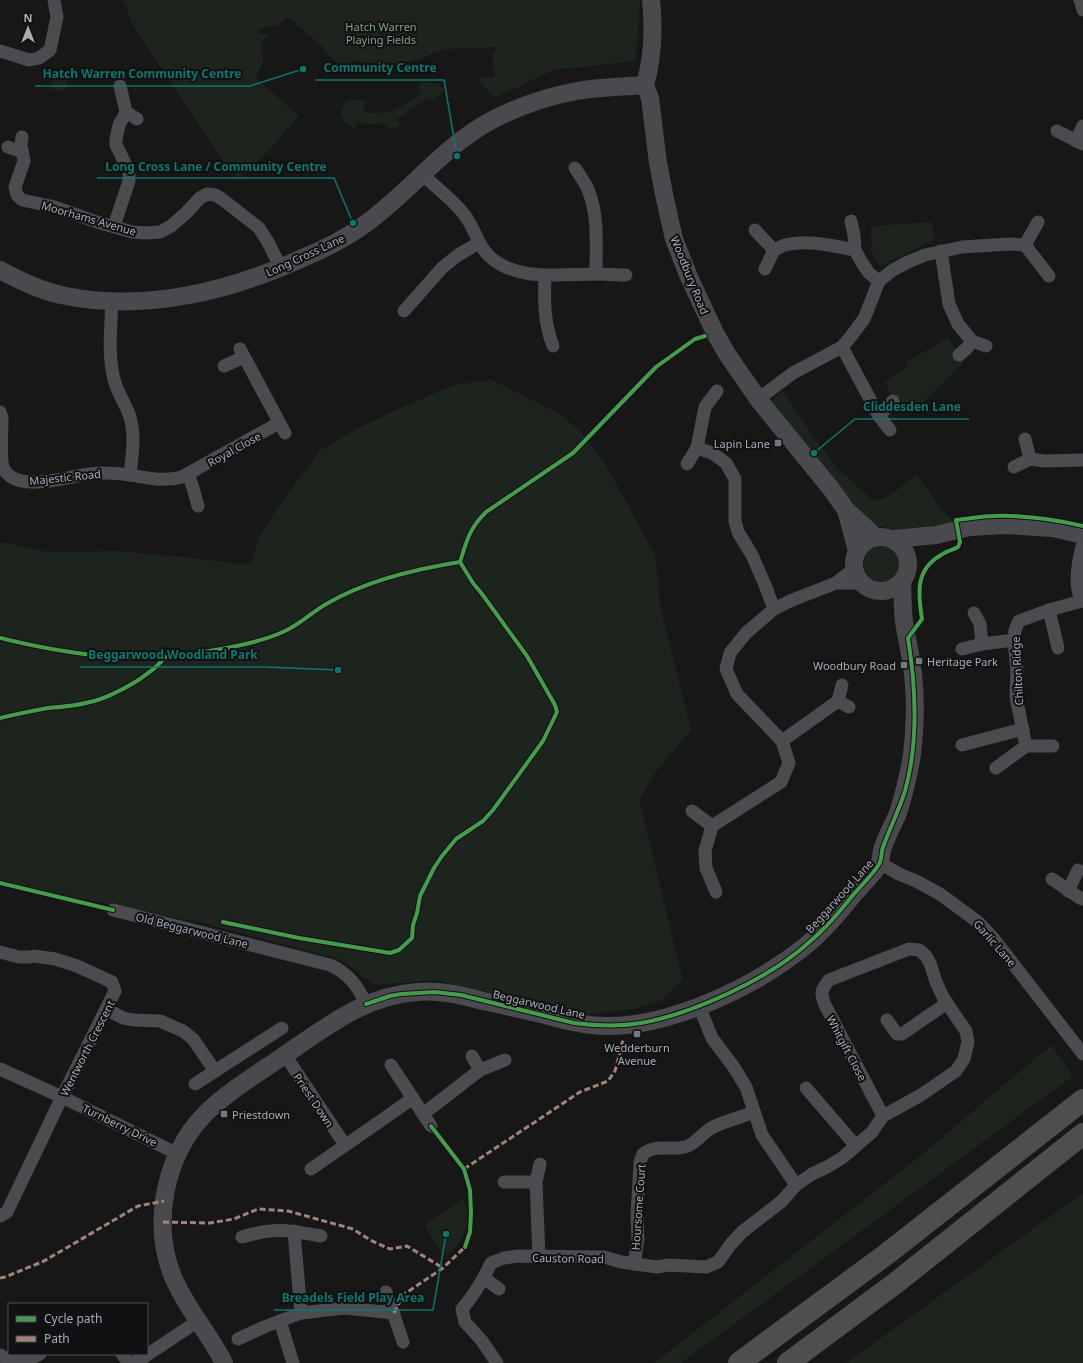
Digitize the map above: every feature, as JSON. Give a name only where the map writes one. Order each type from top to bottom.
[{"type":"highway","points":[[739,1363],[888,1254],[1083,1100]]},
{"type":"highway","points":[[788,1363],[897,1282],[1083,1134]]},
{"type":"street","points":[[0,51],[29,60],[39,58],[50,50],[57,17],[54,0]]},
{"type":"street","points":[[645,85],[652,48],[652,0]]},
{"type":"street","points":[[1080,0],[1083,10]]},
{"type":"street","name":"Long Cross Lane","points":[[0,270],[24,282],[64,296],[95,300],[150,300],[195,294],[235,284],[281,268],[317,252],[360,228],[383,210],[454,146],[476,129],[496,118],[543,99],[578,91],[645,85]]},
{"type":"street","name":"Woodbury Road","points":[[645,85],[650,98],[664,199],[674,239],[689,277],[715,333],[727,354],[758,399],[832,490],[846,510],[876,537]]},
{"type":"street","points":[[114,226],[129,181],[129,172],[126,163],[116,145],[116,140],[119,125],[132,116],[120,86]]},
{"type":"street","points":[[1057,131],[1079,142],[1083,126]]},
{"type":"street","name":"Moorhams Avenue","points":[[22,137],[22,152],[24,161],[15,187],[17,195],[22,200],[55,207],[97,222],[139,233],[160,232],[176,223],[200,198],[207,194],[215,195],[259,228],[281,268]]},
{"type":"street","points":[[8,147],[22,152]]},
{"type":"street","points":[[575,168],[587,187],[595,215],[596,274]]},
{"type":"street","points":[[422,174],[465,215],[470,222],[479,243],[491,258],[502,265],[524,273],[545,276],[596,274],[626,275]]},
{"type":"street","points":[[851,221],[855,250],[866,268],[879,281]]},
{"type":"street","points":[[1025,245],[1038,222]]},
{"type":"street","points":[[755,230],[774,250]]},
{"type":"street","points":[[404,312],[442,268],[458,255],[479,243]]},
{"type":"street","points":[[765,269],[774,250],[786,245],[799,243],[834,246],[855,250]]},
{"type":"street","points":[[758,399],[794,373],[842,347],[864,319],[879,281],[893,270],[908,262],[925,255],[962,247],[1010,244],[1025,245],[1050,276]]},
{"type":"street","points":[[941,251],[949,304],[958,324],[972,341],[986,346]]},
{"type":"street","points":[[545,276],[544,299],[546,321],[553,346]]},
{"type":"street","points":[[112,301],[112,374],[129,414],[132,426],[133,446],[130,475]]},
{"type":"street","points":[[959,355],[968,348],[972,341]]},
{"type":"street","points":[[842,347],[879,416],[890,430]]},
{"type":"street","name":"Royal Close","points":[[130,475],[154,480],[178,478],[282,428],[242,353],[224,366]]},
{"type":"street","points":[[687,464],[697,448],[706,407],[717,391]]},
{"type":"street","points":[[879,416],[893,401]]},
{"type":"street","name":"Majestic Road","points":[[0,412],[2,418],[3,466],[9,475],[14,478],[28,482],[38,482],[101,473],[130,475]]},
{"type":"street","points":[[1025,439],[1030,459]]},
{"type":"street","points":[[697,448],[712,453],[726,463],[735,480],[735,521],[738,532],[752,555],[774,609]]},
{"type":"street","points":[[1014,467],[1030,459],[1044,462],[1083,460]]},
{"type":"street","points":[[188,474],[198,506]]},
{"type":"street","name":"Woodbury Road","points":[[846,510],[857,551]]},
{"type":"street","points":[[936,535],[920,549],[896,587],[881,591],[870,589],[858,576],[854,560],[857,551],[864,542],[876,537],[888,537],[894,539],[936,535],[970,527],[1004,525],[1053,528],[1083,535]]},
{"type":"street","points":[[894,539],[905,550],[909,563],[905,574]]},
{"type":"street","name":"Chilton Ridge","points":[[1026,746],[1016,697],[1017,671],[1014,640],[1015,630],[1019,621],[1049,610],[1083,601],[1078,592],[1078,576],[1083,543]]},
{"type":"street","name":"Beggarwood Lane","points":[[224,1363],[186,1304],[171,1272],[164,1234],[164,1202],[170,1176],[178,1154],[191,1130],[207,1112],[285,1055],[342,1017],[366,1004],[390,996],[435,992],[461,995],[574,1023],[608,1026],[641,1023],[673,1015],[699,1006],[763,975],[805,946],[838,913],[880,863],[882,849],[897,814],[905,789],[913,743],[914,687],[909,645],[904,626],[905,574]]},
{"type":"street","points":[[716,892],[706,868],[705,851],[712,826],[781,782],[789,763],[782,741],[737,694],[726,669],[730,653],[746,634],[774,609],[790,601],[858,576]]},
{"type":"street","name":"Beggarwood Lane","points":[[881,591],[904,626]]},
{"type":"street","points":[[1049,610],[1058,648]]},
{"type":"street","points":[[974,613],[980,624],[982,644]]},
{"type":"street","points":[[962,649],[982,644],[1014,640]]},
{"type":"street","points":[[782,741],[844,704],[842,685]]},
{"type":"street","points":[[962,746],[1023,729]]},
{"type":"street","points":[[996,768],[1026,746],[1053,746]]},
{"type":"street","points":[[692,811],[712,826]]},
{"type":"street","name":"Garlic Lane","points":[[880,863],[935,891],[978,922],[994,938],[1066,1034],[1083,1054]]},
{"type":"street","points":[[1068,891],[1078,870]]},
{"type":"street","points":[[1052,879],[1068,891],[1083,899]]},
{"type":"street","name":"Old Beggarwood Lane","points":[[113,910],[330,965],[340,969],[348,976],[362,994],[366,1004]]},
{"type":"street","name":"Whitgift Close","points":[[796,1185],[812,1174],[842,1158],[872,1132],[883,1116],[921,1095],[956,1071],[964,1059],[968,1042],[966,1031],[947,1003],[936,982],[930,963],[926,956],[919,950],[909,949],[828,980],[823,987],[821,995],[883,1116]]},
{"type":"street","name":"Wentworth Crescent","points":[[0,952],[19,957],[34,956],[55,959],[76,966],[112,982],[115,991],[7,1212],[0,1216]]},
{"type":"street","points":[[887,1020],[896,1034],[902,1034],[947,1003]]},
{"type":"street","points":[[699,1006],[712,1038],[733,1066],[746,1087],[762,1135],[796,1185]]},
{"type":"street","points":[[106,1009],[123,1018],[139,1021],[160,1021],[183,1031],[193,1039],[215,1071]]},
{"type":"street","points":[[195,1084],[282,1028]]},
{"type":"street","name":"Priest Down","points":[[285,1055],[345,1145]]},
{"type":"street","points":[[472,1056],[480,1070]]},
{"type":"street","points":[[424,1114],[480,1070],[505,1060]]},
{"type":"street","points":[[392,1065],[431,1126]]},
{"type":"street","name":"Turnberry Drive","points":[[0,1069],[62,1097],[178,1154]]},
{"type":"street","points":[[806,1088],[856,1146]]},
{"type":"street","points":[[311,1169],[413,1098]]},
{"type":"street","name":"Hoursome Court","points":[[634,1264],[638,1239],[637,1216],[640,1162],[643,1154],[653,1148],[685,1147],[713,1127],[754,1112]]},
{"type":"street","points":[[539,1257],[536,1182],[540,1164]]},
{"type":"street","points":[[504,1182],[536,1182]]},
{"type":"street","name":"Causton Road","points":[[497,1363],[482,1341],[465,1322],[462,1309],[484,1278],[491,1263],[504,1258],[518,1256],[604,1257],[621,1262],[657,1268],[669,1265],[706,1267],[718,1262],[742,1232],[782,1201],[796,1185]]},
{"type":"street","points":[[242,1237],[275,1230],[294,1231],[321,1236]]},
{"type":"street","points":[[294,1231],[301,1314]]},
{"type":"street","points":[[484,1278],[499,1289]]},
{"type":"street","points":[[386,1292],[403,1342]]},
{"type":"street","points":[[238,1339],[264,1327],[301,1314],[344,1308],[394,1313]]},
{"type":"street","points":[[148,1354],[198,1321]]},
{"type":"street","points":[[280,1321],[294,1363]]},
{"type":"street","points":[[0,1355],[9,1361],[17,1362],[30,1360],[38,1355]]},
{"type":"street","points":[[123,1355],[129,1363]]},
{"type":"street","points":[[135,1363],[147,1355]]},
{"type":"green space","name":"Hatch Warren Playing Fields","points":[[123,0],[640,0],[636,61],[554,70],[496,97],[490,93],[477,78],[495,77],[493,57],[495,50],[498,47],[445,49],[414,61],[380,65],[355,61],[346,71],[323,51],[325,49],[288,17],[280,25],[259,28],[259,34],[269,34],[263,41],[261,49],[263,61],[256,78],[299,116],[266,153],[240,178],[228,168],[133,25]]},
{"type":"green space","points":[[55,73],[67,77],[67,86],[62,92],[50,88]]},
{"type":"green space","points":[[423,82],[437,83],[444,90],[433,101],[429,98],[397,119],[400,126],[390,129],[386,123],[368,124],[357,122],[355,129],[346,122],[342,116],[341,110],[343,106],[346,101],[350,100],[366,101],[363,111],[371,113],[394,110],[421,93],[418,87]]},
{"type":"green space","points":[[932,222],[934,240],[880,266],[876,262],[872,248],[871,226]]},
{"type":"green space","points":[[948,338],[964,362],[917,408],[895,402],[885,382],[906,368],[908,361]]},
{"type":"green space","points":[[492,380],[560,414],[580,431],[605,463],[655,555],[661,610],[691,730],[655,773],[639,800],[683,980],[662,1000],[634,1009],[590,1014],[435,980],[375,985],[339,959],[203,923],[52,893],[0,881],[0,543],[8,543],[48,552],[116,551],[250,565],[260,536],[276,510],[320,450],[361,427],[400,408],[454,385]]},
{"type":"green space","points":[[783,391],[813,436],[837,468],[870,498],[877,500],[884,498],[917,475],[940,507],[955,523],[899,531],[871,523],[850,506],[770,402]]},
{"type":"green space","points":[[882,546],[892,549],[897,554],[900,564],[897,574],[892,579],[882,582],[872,579],[867,574],[864,564],[867,554],[872,549]]},
{"type":"green space","points":[[1051,1045],[1073,1076],[681,1363],[654,1363],[924,1153]]},
{"type":"green space","points":[[1083,1193],[1083,1363],[846,1363]]},
{"type":"green space","points":[[463,1199],[468,1214],[465,1229],[459,1243],[454,1249],[443,1256],[425,1225]]},
{"type":"marked path","points":[[464,1169],[580,1092],[608,1081],[615,1071],[623,1040]]},
{"type":"marked path","points":[[0,1278],[44,1261],[138,1206],[164,1201]]},
{"type":"marked path","points":[[163,1222],[210,1223],[234,1219],[258,1209],[288,1211],[353,1229],[370,1240],[390,1249],[407,1246],[443,1268]]},
{"type":"marked path","points":[[394,1313],[403,1295],[443,1268],[465,1247]]},
{"type":"cycle path","points":[[223,922],[299,938],[390,953],[399,950],[412,938],[413,925],[420,896],[434,868],[456,839],[483,821],[493,810],[543,741],[557,712],[555,705],[527,656],[473,583],[460,562],[469,535],[480,518],[486,512],[573,453],[656,367],[695,339],[705,336]]},
{"type":"cycle path","points":[[366,1004],[401,994],[435,992],[461,995],[574,1023],[608,1026],[624,1025],[661,1018],[705,1004],[728,994],[771,971],[813,939],[831,921],[879,865],[883,847],[905,791],[912,753],[915,714],[913,676],[908,638],[922,619],[919,591],[920,583],[926,568],[933,561],[943,554],[958,547],[960,542],[956,520],[988,516],[1016,516],[1050,519],[1083,526]]},
{"type":"cycle path","points":[[0,638],[61,651],[123,658],[170,657],[219,649],[248,644],[276,635],[296,625],[328,603],[375,582],[392,576],[460,562]]},
{"type":"cycle path","points":[[0,718],[48,708],[80,704],[110,696],[140,679],[157,667],[164,657]]},
{"type":"cycle path","points":[[0,883],[113,910]]},
{"type":"cycle path","points":[[431,1126],[464,1169],[470,1190],[470,1232],[465,1247]]},
{"type":"place","name":"Hatch Warren Community Centre","points":[[303,69]]},
{"type":"place","name":"Community Centre","points":[[457,156]]},
{"type":"place","name":"Long Cross Lane / Community Centre","points":[[353,223]]},
{"type":"place","name":"Lapin Lane","points":[[778,443]]},
{"type":"place","name":"Cliddesden Lane","points":[[814,453]]},
{"type":"place","name":"Heritage Park","points":[[919,661]]},
{"type":"place","name":"Woodbury Road","points":[[904,665]]},
{"type":"place","name":"Beggarwood Woodland Park","points":[[338,670]]},
{"type":"place","name":"Wedderburn Avenue","points":[[637,1034]]},
{"type":"place","name":"Priestdown","points":[[224,1114]]},
{"type":"place","name":"Breadels Field Play Area","points":[[446,1234]]}]
